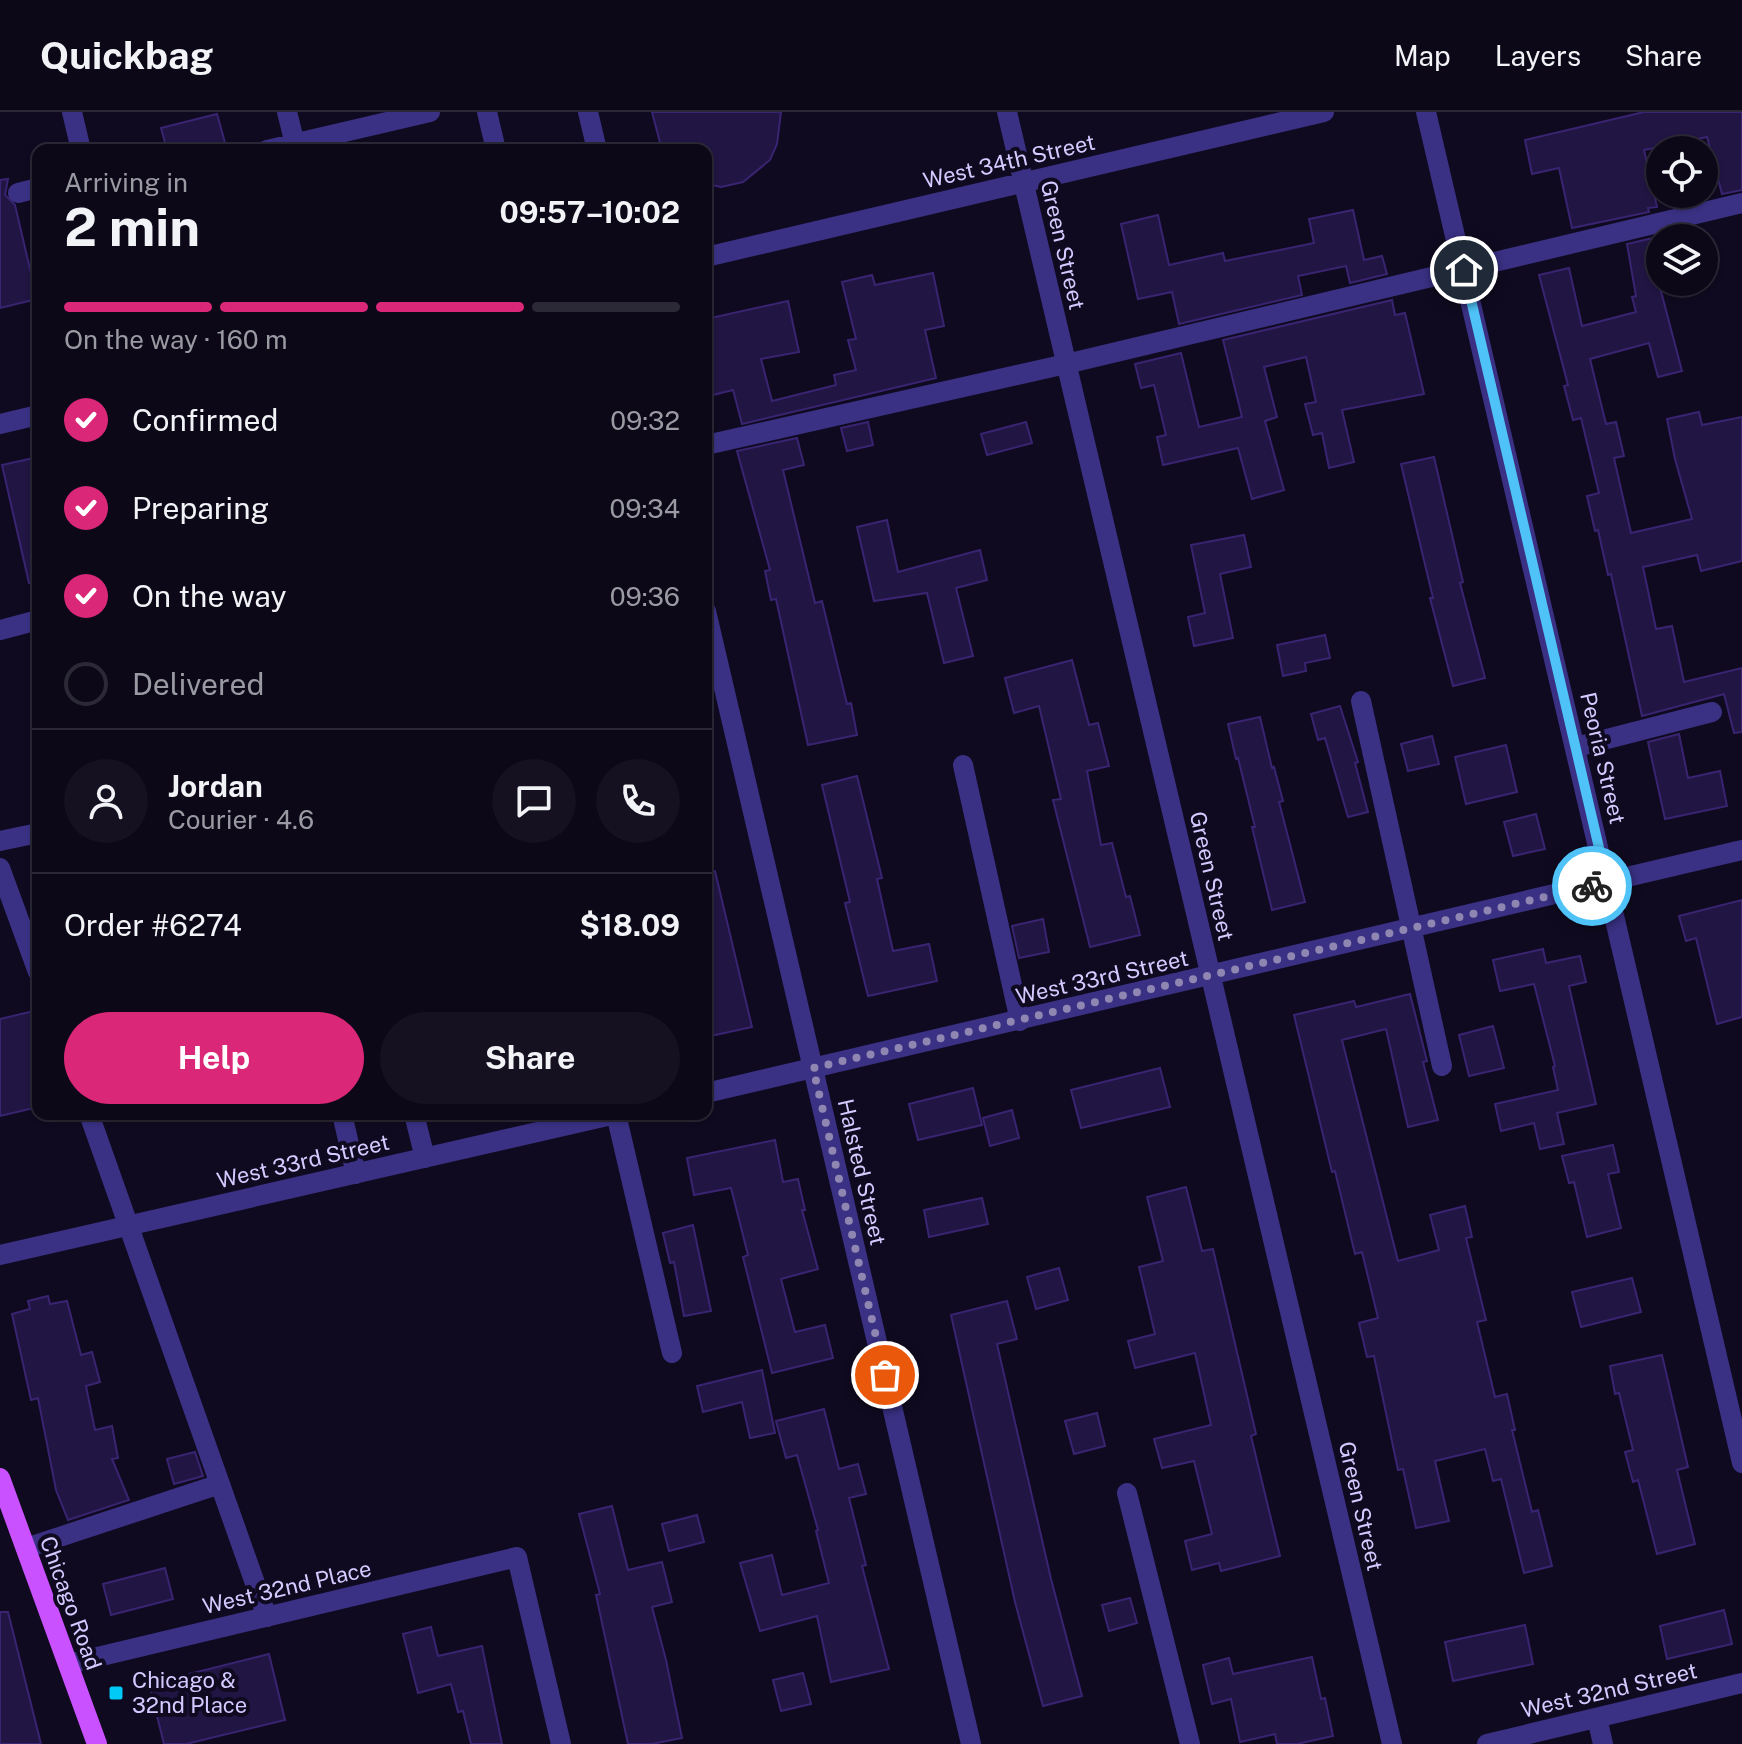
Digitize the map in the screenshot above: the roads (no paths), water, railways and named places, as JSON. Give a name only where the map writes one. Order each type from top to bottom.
[{"type":"main road","name":"Chicago Road","points":[[0,1478],[97,1744]]},
{"type":"street","points":[[72,112],[80,144]]},
{"type":"street","points":[[287,112],[295,144],[430,112]]},
{"type":"street","points":[[487,112],[495,144]]},
{"type":"street","points":[[588,112],[596,144]]},
{"type":"street","name":"Green Street","points":[[1007,112],[1392,1744]]},
{"type":"street","name":"West 34th Street","points":[[712,256],[1324,112]]},
{"type":"street","name":"Peoria Street","points":[[1426,112],[1742,1463]]},
{"type":"street","points":[[712,444],[1066,364],[1742,203]]},
{"type":"street","points":[[0,424],[32,416]]},
{"type":"street","points":[[0,630],[32,622]]},
{"type":"street","name":"Halsted Street","points":[[712,637],[971,1744]]},
{"type":"street","points":[[1361,701],[1442,1066]]},
{"type":"street","points":[[1576,747],[1712,712]]},
{"type":"street","points":[[963,765],[1020,1021]]},
{"type":"street","points":[[0,841],[32,834]]},
{"type":"street","name":"West 33rd Street","points":[[712,1092],[1742,850]]},
{"type":"street","points":[[0,868],[32,956]]},
{"type":"street","points":[[91,1120],[267,1617]]},
{"type":"street","points":[[343,1120],[356,1174]]},
{"type":"street","points":[[416,1120],[425,1158]]},
{"type":"street","name":"West 33rd Street","points":[[0,1255],[590,1120]]},
{"type":"street","points":[[617,1120],[672,1353]]},
{"type":"street","points":[[26,1548],[220,1484]]},
{"type":"street","points":[[1127,1493],[1190,1744]]},
{"type":"street","name":"West 32nd Place","points":[[68,1664],[517,1557],[561,1744]]},
{"type":"street","name":"West 32nd Street","points":[[1487,1744],[1742,1683]]},
{"type":"street","points":[[1597,1718],[1603,1744]]},
{"type":"place","name":"Chicago & 32nd Place","points":[[116,1693]]}]
